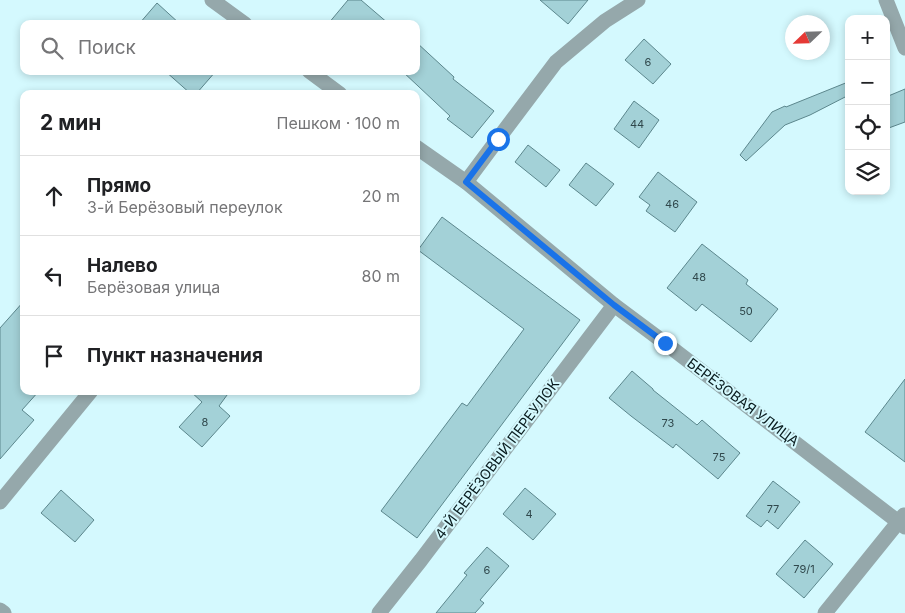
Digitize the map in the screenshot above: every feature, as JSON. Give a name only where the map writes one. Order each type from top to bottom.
[{"type":"street","points":[[212,0],[240,20]]},
{"type":"street","points":[[466,182],[556,62],[605,21],[638,0]]},
{"type":"street","points":[[886,0],[905,48]]},
{"type":"street","points":[[315,75],[332,90]]},
{"type":"street","name":"БЕРЁЗОВАЯ УЛИЦА","points":[[420,150],[466,182],[614,305],[903,521]]},
{"type":"street","name":"4-Й БЕРЁЗОВЫЙ ПЕРЕУЛОК","points":[[379,613],[614,305]]},
{"type":"street","points":[[0,502],[88,395]]},
{"type":"street","points":[[825,613],[903,521]]},
{"type":"street","points":[[0,610],[4,613]]},
{"type":"building","points":[[348,0],[361,0],[384,20],[331,20]]},
{"type":"building","points":[[540,0],[588,0],[568,24]]},
{"type":"building","points":[[157,3],[176,20],[142,20]]},
{"type":"building","points":[[644,39],[671,64],[653,84],[625,60]]},
{"type":"building","points":[[420,46],[454,77],[453,79],[494,111],[472,138],[447,119],[450,116],[406,75],[420,75]]},
{"type":"building","points":[[170,75],[213,75],[199,90],[186,90]]},
{"type":"building","points":[[845,83],[845,97],[785,125],[746,161],[740,155],[772,112]]},
{"type":"building","points":[[905,89],[905,122],[890,128],[890,105],[890,95]]},
{"type":"building","points":[[634,101],[659,120],[639,148],[614,129]]},
{"type":"building","points":[[528,145],[560,170],[546,187],[515,162]]},
{"type":"building","points":[[586,163],[614,184],[596,206],[569,185]]},
{"type":"building","points":[[658,172],[697,202],[675,232],[646,211],[650,205],[639,197]]},
{"type":"building","points":[[442,217],[580,320],[417,538],[381,511],[462,403],[467,406],[524,329],[420,251],[420,247]]},
{"type":"building","points":[[702,244],[748,280],[746,284],[778,309],[751,342],[702,304],[696,311],[667,288]]},
{"type":"building","points":[[20,306],[20,395],[35,395],[22,410],[34,420],[0,459],[0,328]]},
{"type":"building","points":[[632,371],[697,425],[702,420],[740,453],[718,479],[676,444],[673,448],[609,398]]},
{"type":"building","points":[[905,379],[905,462],[865,432]]},
{"type":"building","points":[[194,395],[227,395],[219,406],[230,416],[202,447],[179,427],[202,402]]},
{"type":"building","points":[[773,481],[800,502],[778,529],[767,520],[761,527],[746,516]]},
{"type":"building","points":[[525,488],[556,514],[533,540],[503,514]]},
{"type":"building","points":[[61,490],[94,520],[75,542],[41,513]]},
{"type":"building","points":[[805,540],[833,564],[804,598],[776,574]]},
{"type":"building","points":[[487,547],[509,566],[480,600],[484,603],[475,613],[436,613],[467,575],[464,573]]},
{"type":"route","points":[[498,139],[466,182],[614,305],[665,343]]}]
